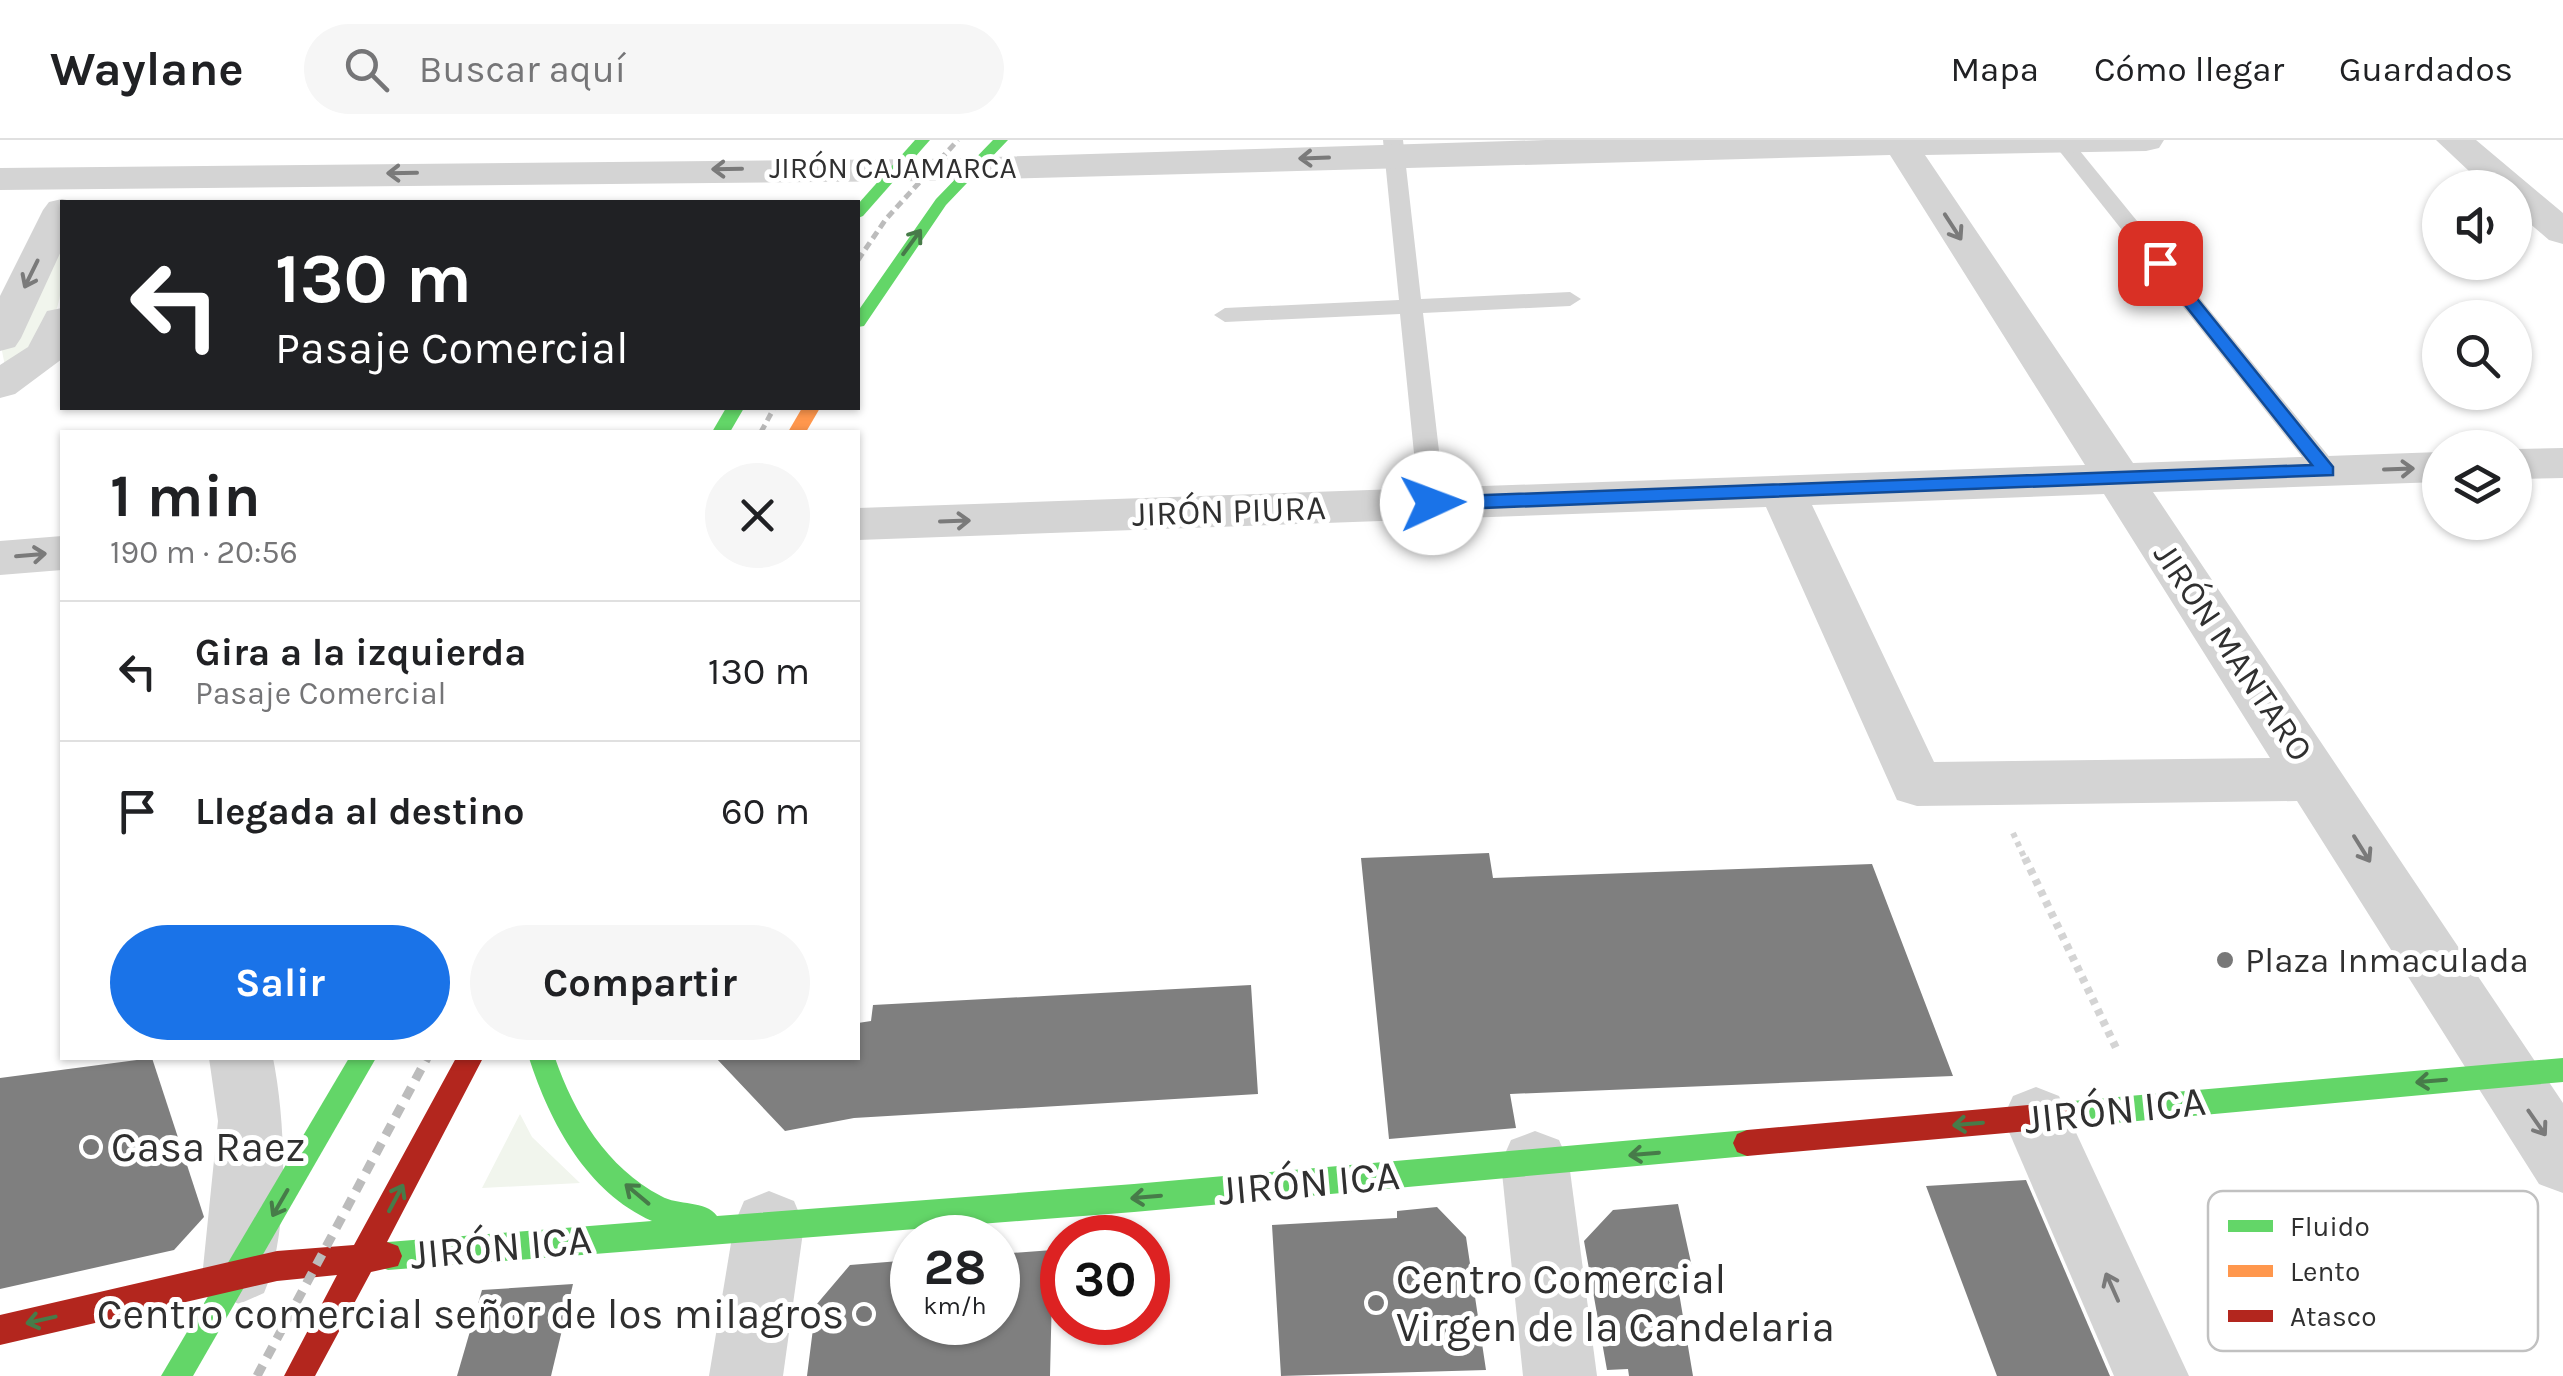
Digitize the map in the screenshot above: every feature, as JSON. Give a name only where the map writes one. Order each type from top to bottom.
[{"type":"street","points":[[32,140],[76,190]]},
{"type":"street","points":[[133,173],[166,140]]},
{"type":"street","points":[[860,211],[923,140]]},
{"type":"street","points":[[860,319],[940,202],[1000,140]]},
{"type":"street","name":"JIRÓN CAJAMARCA","points":[[0,179],[76,190],[133,173],[970,169],[1394,148],[2064,144],[2146,140]]},
{"type":"street","points":[[2454,140],[2489,170]]},
{"type":"street","name":"JIRÓN MANTARO","points":[[1900,145],[2116,479],[2318,779],[2504,1074],[2563,1160]]},
{"type":"street","points":[[2532,206],[2563,232]]},
{"type":"street","points":[[0,338],[60,214]]},
{"type":"street","points":[[0,384],[45,354],[60,324]]},
{"type":"street","points":[[2532,464],[2563,463]]},
{"type":"street","name":"JIRÓN PIURA","points":[[860,524],[2422,468]]},
{"type":"street","points":[[1782,490],[1917,784],[2318,779]]},
{"type":"street","points":[[0,558],[60,553]]},
{"type":"street","points":[[238,1274],[251,1121],[241,1060]]},
{"type":"street","points":[[176,1376],[363,1060]]},
{"type":"street","points":[[300,1376],[469,1060]]},
{"type":"street","points":[[542,1060],[545,1073],[588,1154],[653,1208],[748,1226],[746,1376]]},
{"type":"street","name":"JIRÓN ICA","points":[[0,1330],[238,1274],[363,1259],[1536,1164],[2563,1070]]},
{"type":"street","points":[[2036,1118],[2152,1376]]},
{"type":"street","points":[[1536,1164],[1560,1376]]},
{"type":"lane","points":[[2064,144],[2326,471]]},
{"type":"lane","points":[[1394,148],[1432,503]]},
{"type":"lane","points":[[1226,315],[1570,299]]},
{"type":"path","points":[[1988,783],[2144,1107]]},
{"type":"shaded area","points":[[60,241],[60,298],[56,312],[39,337],[5,366],[1,346]]},
{"type":"shaded area","points":[[520,1114],[532,1137],[580,1183],[482,1188]]},
{"type":"building","points":[[1489,853],[1493,878],[1872,864],[1953,1076],[1510,1094],[1516,1128],[1389,1139],[1361,858]]},
{"type":"building","points":[[1251,985],[1258,1094],[854,1118],[785,1131],[718,1060],[860,1060],[860,1023],[871,1021],[873,1005]]},
{"type":"building","name":"Casa Raez","points":[[153,1060],[204,1217],[174,1250],[0,1289],[0,1078]]},
{"type":"building","points":[[2026,1180],[2110,1376],[1997,1376],[1926,1186]]},
{"type":"building","points":[[1678,1204],[1692,1267],[1675,1269],[1693,1376],[1629,1376],[1628,1369],[1607,1370],[1584,1241],[1613,1210]]},
{"type":"building","name":"Centro Comercial Virgen de la Candelaria","points":[[1437,1207],[1466,1237],[1486,1370],[1281,1376],[1272,1225],[1397,1218],[1397,1211]]},
{"type":"building","name":"Centro comercial señor de los milagros","points":[[1040,1251],[1040,1345],[1051,1345],[1050,1376],[807,1376],[816,1305],[850,1265],[890,1262],[890,1345],[1020,1345],[1020,1252]]},
{"type":"building","points":[[573,1284],[551,1376],[457,1376],[482,1290]]},
{"type":"railway","points":[[860,257],[886,219],[958,140]]},
{"type":"railway","points":[[762,430],[773,410]]},
{"type":"railway","points":[[257,1376],[426,1060]]},
{"type":"traffic: fast","points":[[860,211],[923,140]]},
{"type":"traffic: fast","points":[[860,319],[941,202],[1001,140]]},
{"type":"traffic: fast","points":[[722,430],[734,410]]},
{"type":"traffic: fast","points":[[176,1376],[362,1060]]},
{"type":"traffic: fast","points":[[543,1060],[570,1123],[614,1179],[658,1210],[705,1221]]},
{"type":"traffic: fast","points":[[2061,1115],[2563,1070]]},
{"type":"traffic: fast","points":[[388,1256],[1134,1198],[1747,1143]]},
{"type":"traffic: slow","points":[[798,430],[810,410]]},
{"type":"traffic: jam","points":[[299,1376],[469,1060]]},
{"type":"traffic: jam","points":[[1747,1143],[2061,1115]]},
{"type":"traffic: jam","points":[[0,1330],[277,1266],[388,1256]]},
{"type":"place","name":"Plaza Inmaculada","points":[[2225,960]]},
{"type":"place","name":"Casa Raez","points":[[91,1147]]},
{"type":"place","name":"Centro Comercial Virgen de la Candelaria","points":[[1376,1303]]},
{"type":"place","name":"Centro comercial señor de los milagros","points":[[864,1314]]},
{"type":"route","points":[[1432,503],[2326,471],[2160,263]]}]
